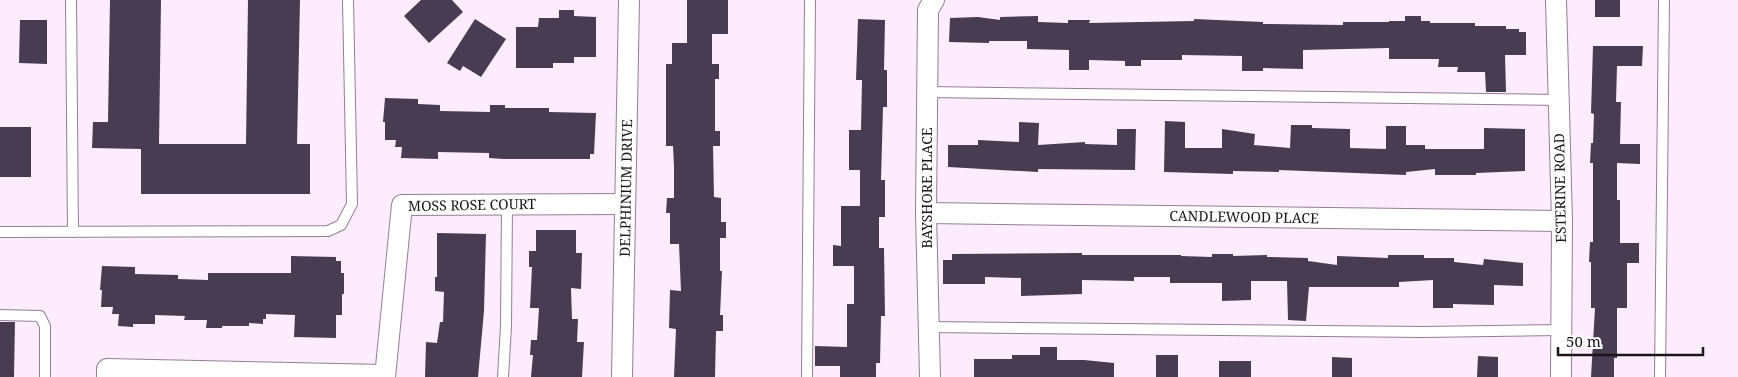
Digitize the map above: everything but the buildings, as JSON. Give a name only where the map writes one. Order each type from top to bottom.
[{"type":"street","name":"DELPHINIUM DRIVE","points":[[622,377],[629,0]]},
{"type":"street","name":"BAYSHORE PLACE","points":[[930,377],[926,213],[927,92],[928,10],[934,0]]},
{"type":"street","name":"ESTERINE ROAD","points":[[1556,0],[1562,221],[1561,377]]},
{"type":"street","name":"MOSS ROSE COURT","points":[[385,376],[402,205],[625,204]]},
{"type":"street","name":"CANDLEWOOD PLACE","points":[[926,213],[1562,221]]},
{"type":"street","points":[[107,377],[107,369],[385,376]]},
{"type":"lane","points":[[71,0],[73,232]]},
{"type":"lane","points":[[0,232],[328,231],[341,225],[352,204],[348,0]]},
{"type":"lane","points":[[807,377],[810,0]]},
{"type":"lane","points":[[1660,377],[1664,0]]},
{"type":"lane","points":[[927,92],[1559,100]]},
{"type":"lane","points":[[504,377],[507,204]]},
{"type":"lane","points":[[0,315],[40,316],[45,326],[44,377]]},
{"type":"lane","points":[[929,327],[1423,332],[1561,330]]}]
